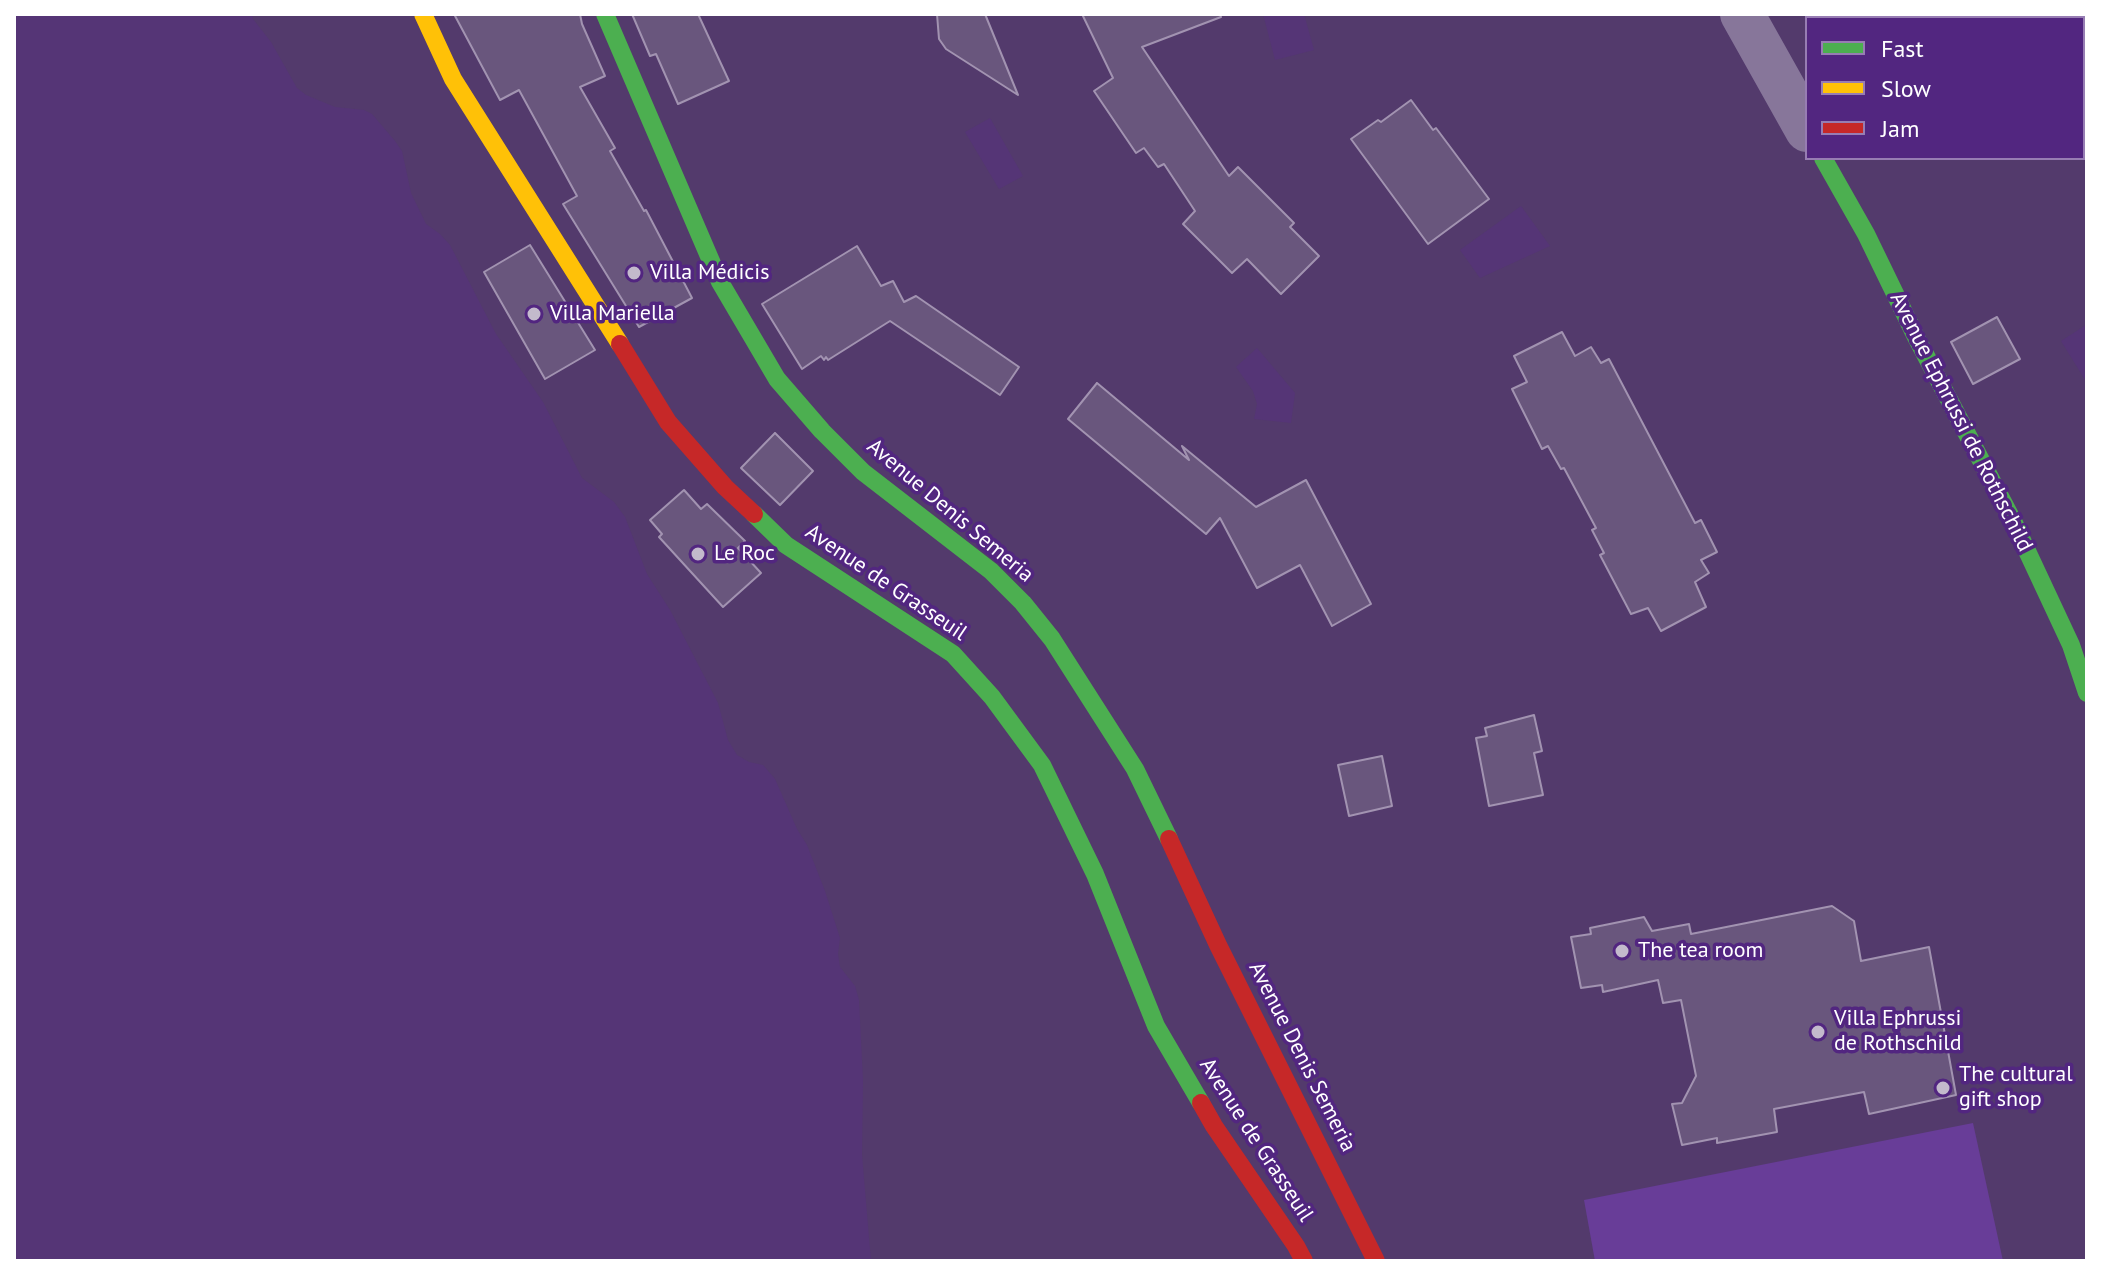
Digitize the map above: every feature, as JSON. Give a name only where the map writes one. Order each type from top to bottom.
[{"type":"street","name":"Avenue de Grasseuil","points":[[423,14],[453,79],[668,422],[725,487],[786,545],[953,654],[992,697],[1042,765],[1095,874],[1156,1026],[1214,1126],[1304,1261]]},
{"type":"street","name":"Avenue Denis Semeria","points":[[605,14],[720,282],[777,379],[863,472],[991,571],[1023,603],[1052,639],[1135,769],[1218,945],[1376,1261]]},
{"type":"street","points":[[1742,14],[1805,126]]},
{"type":"street","name":"Avenue Ephrussi de Rothschild","points":[[1824,160],[1866,234],[1916,337],[2014,523],[2071,645],[2087,693]]},
{"type":"shaded area","points":[[14,14],[252,14],[297,88],[335,107],[364,110],[372,114],[402,151],[411,193],[426,224],[450,245],[496,334],[543,402],[582,478],[614,502],[625,517],[647,574],[670,610],[718,703],[728,740],[737,755],[763,765],[775,779],[807,845],[840,938],[840,967],[855,986],[859,1000],[863,1080],[862,1155],[871,1261],[14,1261]]},
{"type":"shaded area","points":[[1263,14],[1304,14],[1314,50],[1275,60]]},
{"type":"shaded area","points":[[990,118],[1023,176],[999,189],[965,132]]},
{"type":"shaded area","points":[[1521,206],[1550,246],[1480,278],[1460,250]]},
{"type":"shaded area","points":[[2087,327],[2087,383],[2061,341]]},
{"type":"shaded area","points":[[1257,348],[1295,393],[1291,423],[1254,419],[1257,404],[1253,391],[1236,367]]},
{"type":"shaded area","points":[[1973,1123],[2003,1261],[1595,1261],[1584,1200]]},
{"type":"building","points":[[454,14],[580,14],[605,76],[580,87],[615,148],[610,151],[646,210],[692,298],[639,327],[563,204],[577,196],[519,90],[500,100]]},
{"type":"building","points":[[632,14],[698,14],[729,81],[678,104],[656,54],[650,56]]},
{"type":"building","points":[[937,14],[985,14],[1018,95],[946,49],[939,39]]},
{"type":"building","points":[[1082,14],[1220,14],[1221,17],[1142,47],[1229,176],[1238,167],[1294,223],[1290,227],[1319,256],[1281,294],[1247,259],[1232,273],[1183,224],[1195,211],[1164,164],[1158,167],[1144,148],[1136,153],[1094,91],[1113,78]]},
{"type":"building","points":[[1411,100],[1489,199],[1428,244],[1351,139]]},
{"type":"building","name":"Villa Mariella","points":[[530,245],[595,350],[545,379],[484,272]]},
{"type":"building","points":[[857,246],[881,286],[893,281],[904,302],[916,296],[1019,367],[1000,395],[890,321],[828,360],[821,356],[802,369],[762,304]]},
{"type":"building","points":[[1997,317],[2020,359],[1973,384],[1951,342]]},
{"type":"building","points":[[1562,332],[1575,356],[1591,347],[1601,363],[1609,359],[1695,523],[1701,520],[1717,552],[1701,560],[1709,573],[1695,582],[1706,607],[1661,631],[1648,608],[1631,614],[1600,555],[1604,553],[1592,530],[1596,528],[1564,468],[1561,469],[1548,446],[1542,449],[1512,389],[1527,382],[1514,356]]},
{"type":"building","points":[[1097,383],[1189,460],[1182,446],[1256,507],[1306,480],[1371,604],[1332,626],[1300,565],[1257,588],[1220,518],[1206,534],[1068,419]]},
{"type":"building","points":[[775,433],[813,471],[780,505],[741,468]]},
{"type":"building","name":"Le Roc","points":[[684,490],[701,509],[707,504],[745,541],[738,548],[761,573],[723,607],[659,537],[662,534],[650,520]]},
{"type":"building","points":[[1534,715],[1542,751],[1534,753],[1543,795],[1489,806],[1476,738],[1487,736],[1485,728]]},
{"type":"building","points":[[1382,756],[1392,806],[1349,816],[1338,765]]},
{"type":"building","name":"Villa Ephrussi de Rothschild","points":[[1832,906],[1854,921],[1861,961],[1929,947],[1956,1095],[1869,1114],[1864,1092],[1774,1109],[1777,1132],[1717,1143],[1717,1138],[1682,1145],[1672,1104],[1682,1103],[1696,1076],[1681,1000],[1663,1003],[1658,980],[1603,992],[1602,985],[1581,988],[1571,937],[1591,934],[1590,928],[1644,917],[1652,931],[1689,924],[1691,934]]},
{"type":"traffic: fast","points":[[605,14],[720,282],[777,379],[863,472],[991,571],[1023,603],[1052,639],[1135,769],[1169,839]]},
{"type":"traffic: fast","points":[[1824,160],[1866,234],[1916,337],[2014,523],[2071,645],[2087,693]]},
{"type":"traffic: fast","points":[[754,514],[786,545],[953,654],[992,697],[1042,765],[1095,874],[1156,1026],[1201,1103]]},
{"type":"traffic: slow","points":[[423,14],[453,79],[620,344]]},
{"type":"traffic: jam","points":[[620,344],[668,422],[725,487],[754,514]]},
{"type":"traffic: jam","points":[[1169,839],[1218,945],[1376,1261]]},
{"type":"traffic: jam","points":[[1201,1103],[1304,1261]]},
{"type":"place","name":"Villa Médicis","points":[[634,273]]},
{"type":"place","name":"Villa Mariella","points":[[534,314]]},
{"type":"place","name":"Le Roc","points":[[698,554]]},
{"type":"place","name":"The tea room","points":[[1622,951]]},
{"type":"place","name":"Villa Ephrussi de Rothschild","points":[[1818,1032]]},
{"type":"place","name":"The cultural gift shop","points":[[1943,1088]]}]
